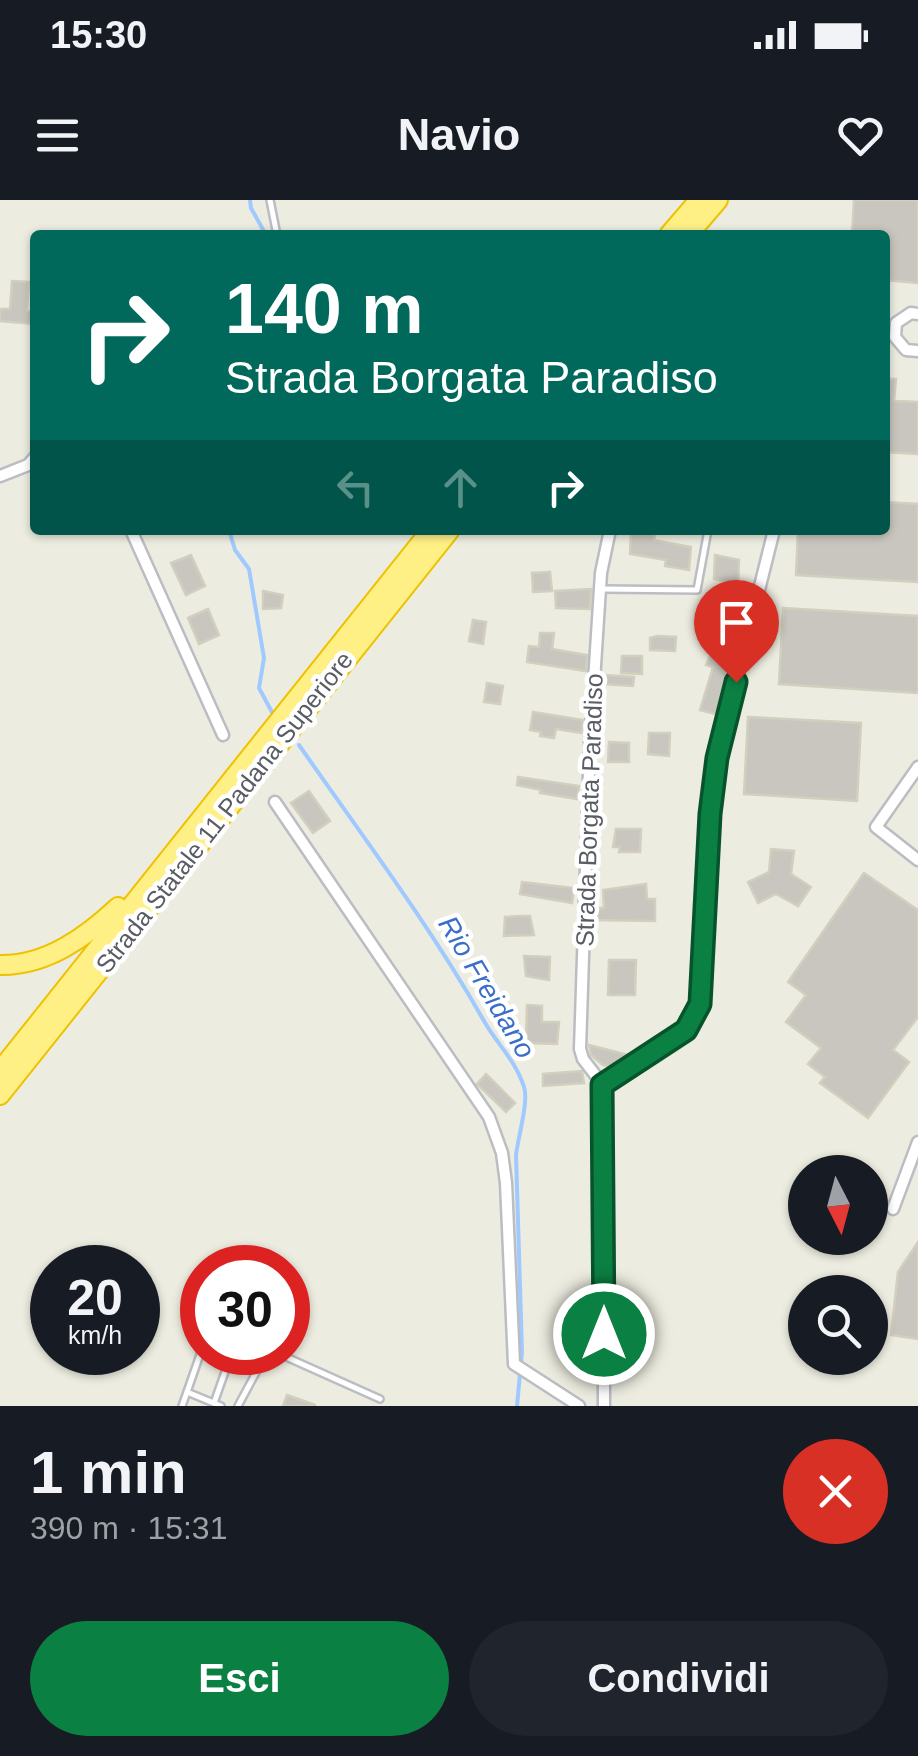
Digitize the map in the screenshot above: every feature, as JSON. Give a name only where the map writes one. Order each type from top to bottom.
[{"type":"highway","points":[[673,230],[698,200]]},
{"type":"highway","points":[[692,230],[718,200]]},
{"type":"highway","name":"Strada Statale 11 Padana Superiore","points":[[0,1071],[427,535]]},
{"type":"highway","name":"Strada Statale 11 Padana Superiore","points":[[0,1095],[446,535]]},
{"type":"highway","points":[[0,965],[44,957],[73,944],[155,873]]},
{"type":"street","points":[[918,314],[896,323],[895,337],[906,350],[918,350]]},
{"type":"street","points":[[0,476],[30,463]]},
{"type":"street","points":[[133,535],[223,735]]},
{"type":"street","name":"Strada Borgata Paradiso","points":[[604,1406],[602,1085],[580,1049],[590,744],[600,589],[609,535]]},
{"type":"street","points":[[602,1085],[686,1030],[700,1004],[710,814],[717,758],[773,535]]},
{"type":"street","points":[[918,767],[876,828],[918,860]]},
{"type":"street","points":[[275,802],[489,1117],[502,1153],[506,1183],[514,1364],[579,1406]]},
{"type":"street","points":[[892,1209],[918,1142]]},
{"type":"lane","points":[[270,200],[276,230]]},
{"type":"lane","points":[[600,589],[697,590],[707,535]]},
{"type":"lane","points":[[310,1367],[380,1398]]},
{"type":"lane","points":[[182,1406],[194,1375]]},
{"type":"lane","points":[[188,1392],[218,1405],[226,1375]]},
{"type":"lane","points":[[238,1406],[255,1375]]},
{"type":"building","points":[[854,200],[918,200],[918,283],[890,280],[890,230],[852,230]]},
{"type":"building","points":[[12,281],[29,282],[30,324],[0,321],[0,309],[10,309]]},
{"type":"building","points":[[890,379],[896,379],[894,401],[918,402],[918,454],[890,452]]},
{"type":"building","points":[[890,502],[918,504],[918,582],[796,575],[798,535],[890,535]]},
{"type":"building","points":[[631,535],[655,535],[654,540],[691,547],[689,570],[665,566],[666,560],[630,554]]},
{"type":"building","points":[[191,555],[205,586],[186,595],[171,563]]},
{"type":"building","points":[[715,555],[739,560],[738,584],[714,579]]},
{"type":"building","points":[[550,572],[552,591],[533,592],[532,573]]},
{"type":"building","points":[[591,589],[590,609],[556,608],[555,591]]},
{"type":"building","points":[[263,591],[283,595],[281,608],[263,609]]},
{"type":"building","points":[[783,608],[918,616],[918,693],[779,684]]},
{"type":"building","points":[[208,609],[219,635],[199,644],[188,618]]},
{"type":"building","points":[[473,620],[486,622],[483,644],[469,641]]},
{"type":"building","points":[[540,633],[554,633],[552,649],[587,655],[586,671],[527,662],[529,646],[539,647]]},
{"type":"building","points":[[676,637],[675,651],[650,650],[650,638]]},
{"type":"building","points":[[720,642],[736,647],[719,715],[700,710],[713,667],[706,665],[710,656],[715,658]]},
{"type":"building","points":[[622,656],[642,656],[642,674],[621,673]]},
{"type":"building","points":[[603,675],[634,677],[633,686],[603,684]]},
{"type":"building","points":[[487,683],[503,686],[500,704],[484,702]]},
{"type":"building","points":[[533,712],[583,720],[582,733],[556,729],[554,738],[540,736],[541,732],[530,730]]},
{"type":"building","points":[[748,717],[861,723],[857,801],[744,794]]},
{"type":"building","points":[[649,733],[670,733],[669,756],[648,754]]},
{"type":"building","points":[[609,742],[629,743],[629,762],[608,762]]},
{"type":"building","points":[[518,777],[579,786],[577,799],[517,785]]},
{"type":"building","points":[[309,791],[330,821],[313,833],[291,803]]},
{"type":"building","points":[[616,829],[641,829],[640,852],[619,852],[620,847],[613,847]]},
{"type":"building","points":[[771,849],[794,851],[791,874],[811,887],[798,906],[776,894],[758,903],[748,882],[769,872]]},
{"type":"building","points":[[864,873],[918,910],[918,1017],[893,1050],[909,1062],[868,1118],[820,1083],[825,1077],[808,1064],[821,1048],[786,1022],[806,995],[788,982]]},
{"type":"building","points":[[522,882],[574,888],[572,903],[520,894]]},
{"type":"building","points":[[646,884],[647,899],[655,899],[655,921],[594,920],[595,908],[604,908],[603,890]]},
{"type":"building","points":[[530,916],[534,935],[504,936],[505,917]]},
{"type":"building","points":[[524,956],[550,957],[549,980],[526,976]]},
{"type":"building","points":[[609,960],[636,960],[635,995],[608,995]]},
{"type":"building","points":[[527,1005],[542,1006],[542,1022],[559,1022],[557,1044],[526,1043]]},
{"type":"building","points":[[589,1045],[628,1055],[620,1064],[615,1062],[614,1067],[603,1065],[591,1055]]},
{"type":"building","points":[[582,1071],[584,1083],[543,1086],[543,1074]]},
{"type":"building","points":[[486,1074],[515,1103],[506,1112],[477,1084]]},
{"type":"building","points":[[918,1242],[918,1339],[891,1335],[898,1272]]},
{"type":"building","points":[[287,1395],[315,1405],[315,1406],[283,1406]]},
{"type":"waterway","name":"Rio Freidano","points":[[250,200],[263,230]]},
{"type":"waterway","name":"Rio Freidano","points":[[230,535],[235,550],[249,569],[264,658],[259,688],[273,714]]},
{"type":"waterway","name":"Rio Freidano","points":[[299,745],[418,915],[524,1087],[516,1155],[522,1352],[517,1406]]},
{"type":"route","points":[[604,1334],[602,1085],[686,1030],[700,1004],[710,814],[717,758],[736,682]]}]
